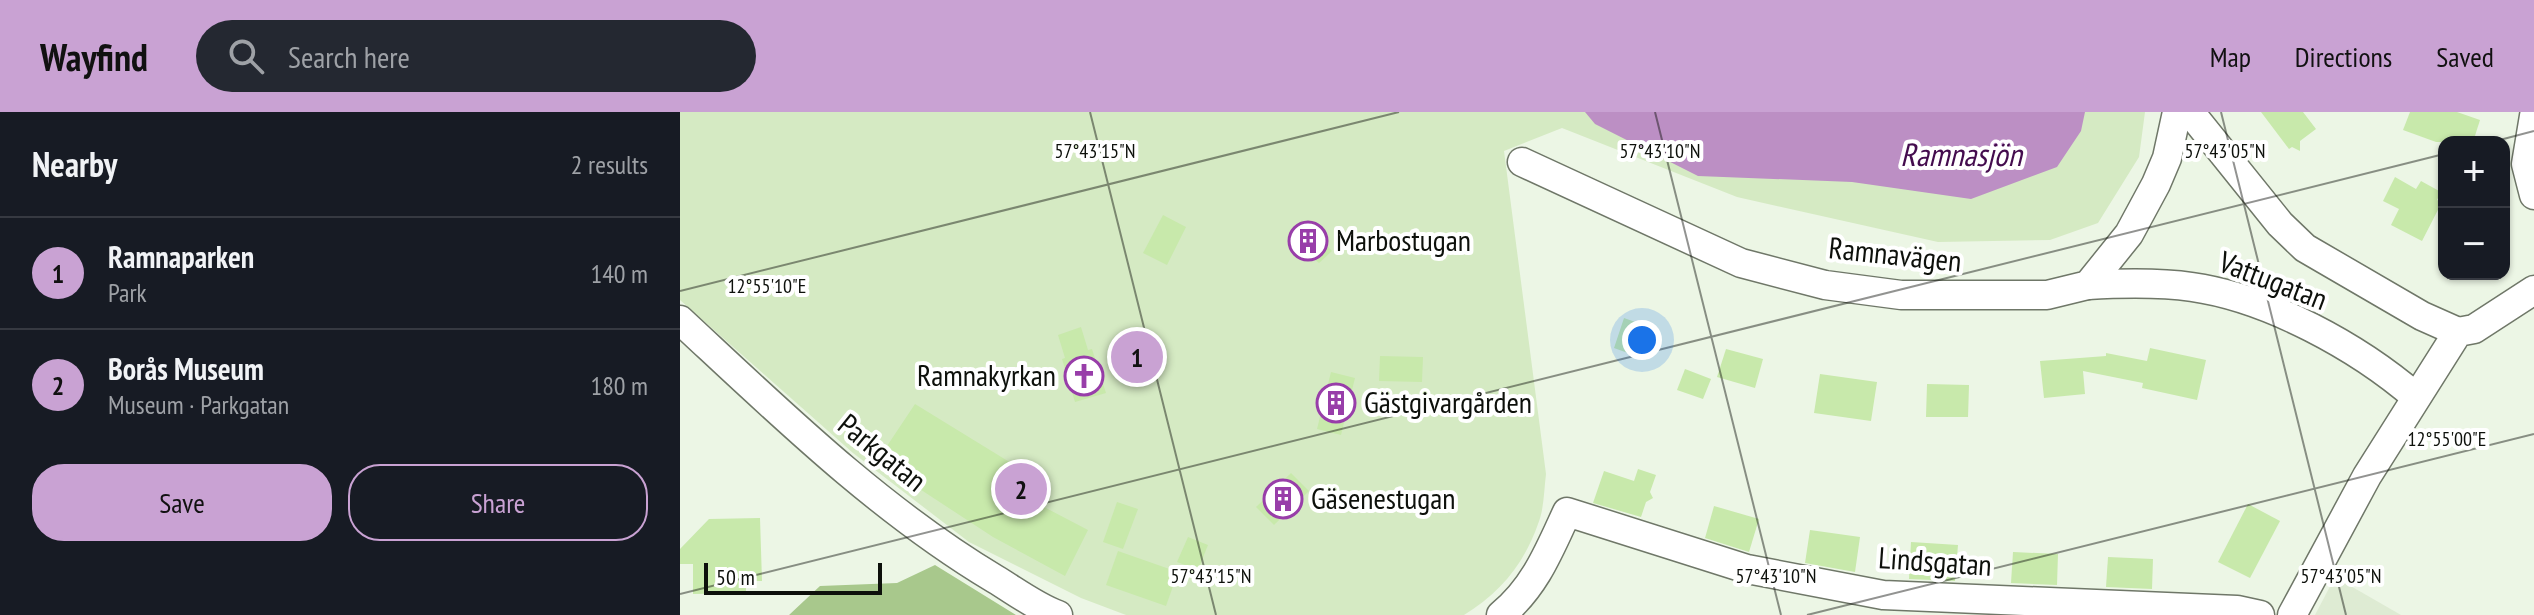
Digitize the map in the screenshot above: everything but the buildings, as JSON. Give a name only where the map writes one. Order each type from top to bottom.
[{"type":"street","points":[[2088,285],[2129,234],[2156,184],[2167,158],[2177,112]]},
{"type":"street","name":"Vattugatan","points":[[2190,112],[2280,224],[2305,248],[2422,316],[2458,332]]},
{"type":"street","points":[[2534,116],[2526,164],[2534,195]]},
{"type":"street","name":"Ramnavägen","points":[[1522,162],[1741,263],[1825,285],[1901,295],[1959,297],[2047,295],[2088,285]]},
{"type":"street","name":"Vattugatan","points":[[2088,285],[2132,282],[2193,287],[2237,298],[2291,319],[2347,347],[2416,397]]},
{"type":"street","points":[[2292,615],[2367,476],[2458,332],[2474,329],[2534,290]]},
{"type":"street","name":"Parkgatan","points":[[680,320],[789,421],[871,490],[959,557],[1058,615]]},
{"type":"street","name":"Lindsgatan","points":[[1501,615],[1516,603],[1540,571],[1567,512],[1747,569],[1883,595],[2237,610],[2260,615]]},
{"type":"shaded area","points":[[680,112],[2145,112],[2139,157],[2098,223],[2050,240],[1938,242],[1737,197],[1562,128],[1504,151],[1546,474],[1540,518],[1518,565],[1500,587],[1464,615],[1126,615],[1081,598],[969,542],[853,453],[680,300]]},
{"type":"shaded area","points":[[2335,577],[2401,615],[2315,615]]},
{"type":"green space","points":[[935,565],[1016,615],[789,615],[820,586],[897,583]]},
{"type":"water","name":"Ramnasjön","points":[[1585,112],[2085,112],[2081,131],[2057,167],[1971,199],[1852,182],[1698,176],[1595,124]]},
{"type":"place","name":"Marbostugan","points":[[1308,241]]},
{"type":"place","name":"Ramnaparken","points":[[1137,357]]},
{"type":"place","name":"Ramnakyrkan","points":[[1084,376]]},
{"type":"place","name":"Gästgivargården","points":[[1336,403]]},
{"type":"place","name":"Borås Museum","points":[[1021,489]]},
{"type":"place","name":"Gäsenestugan","points":[[1283,499]]}]
